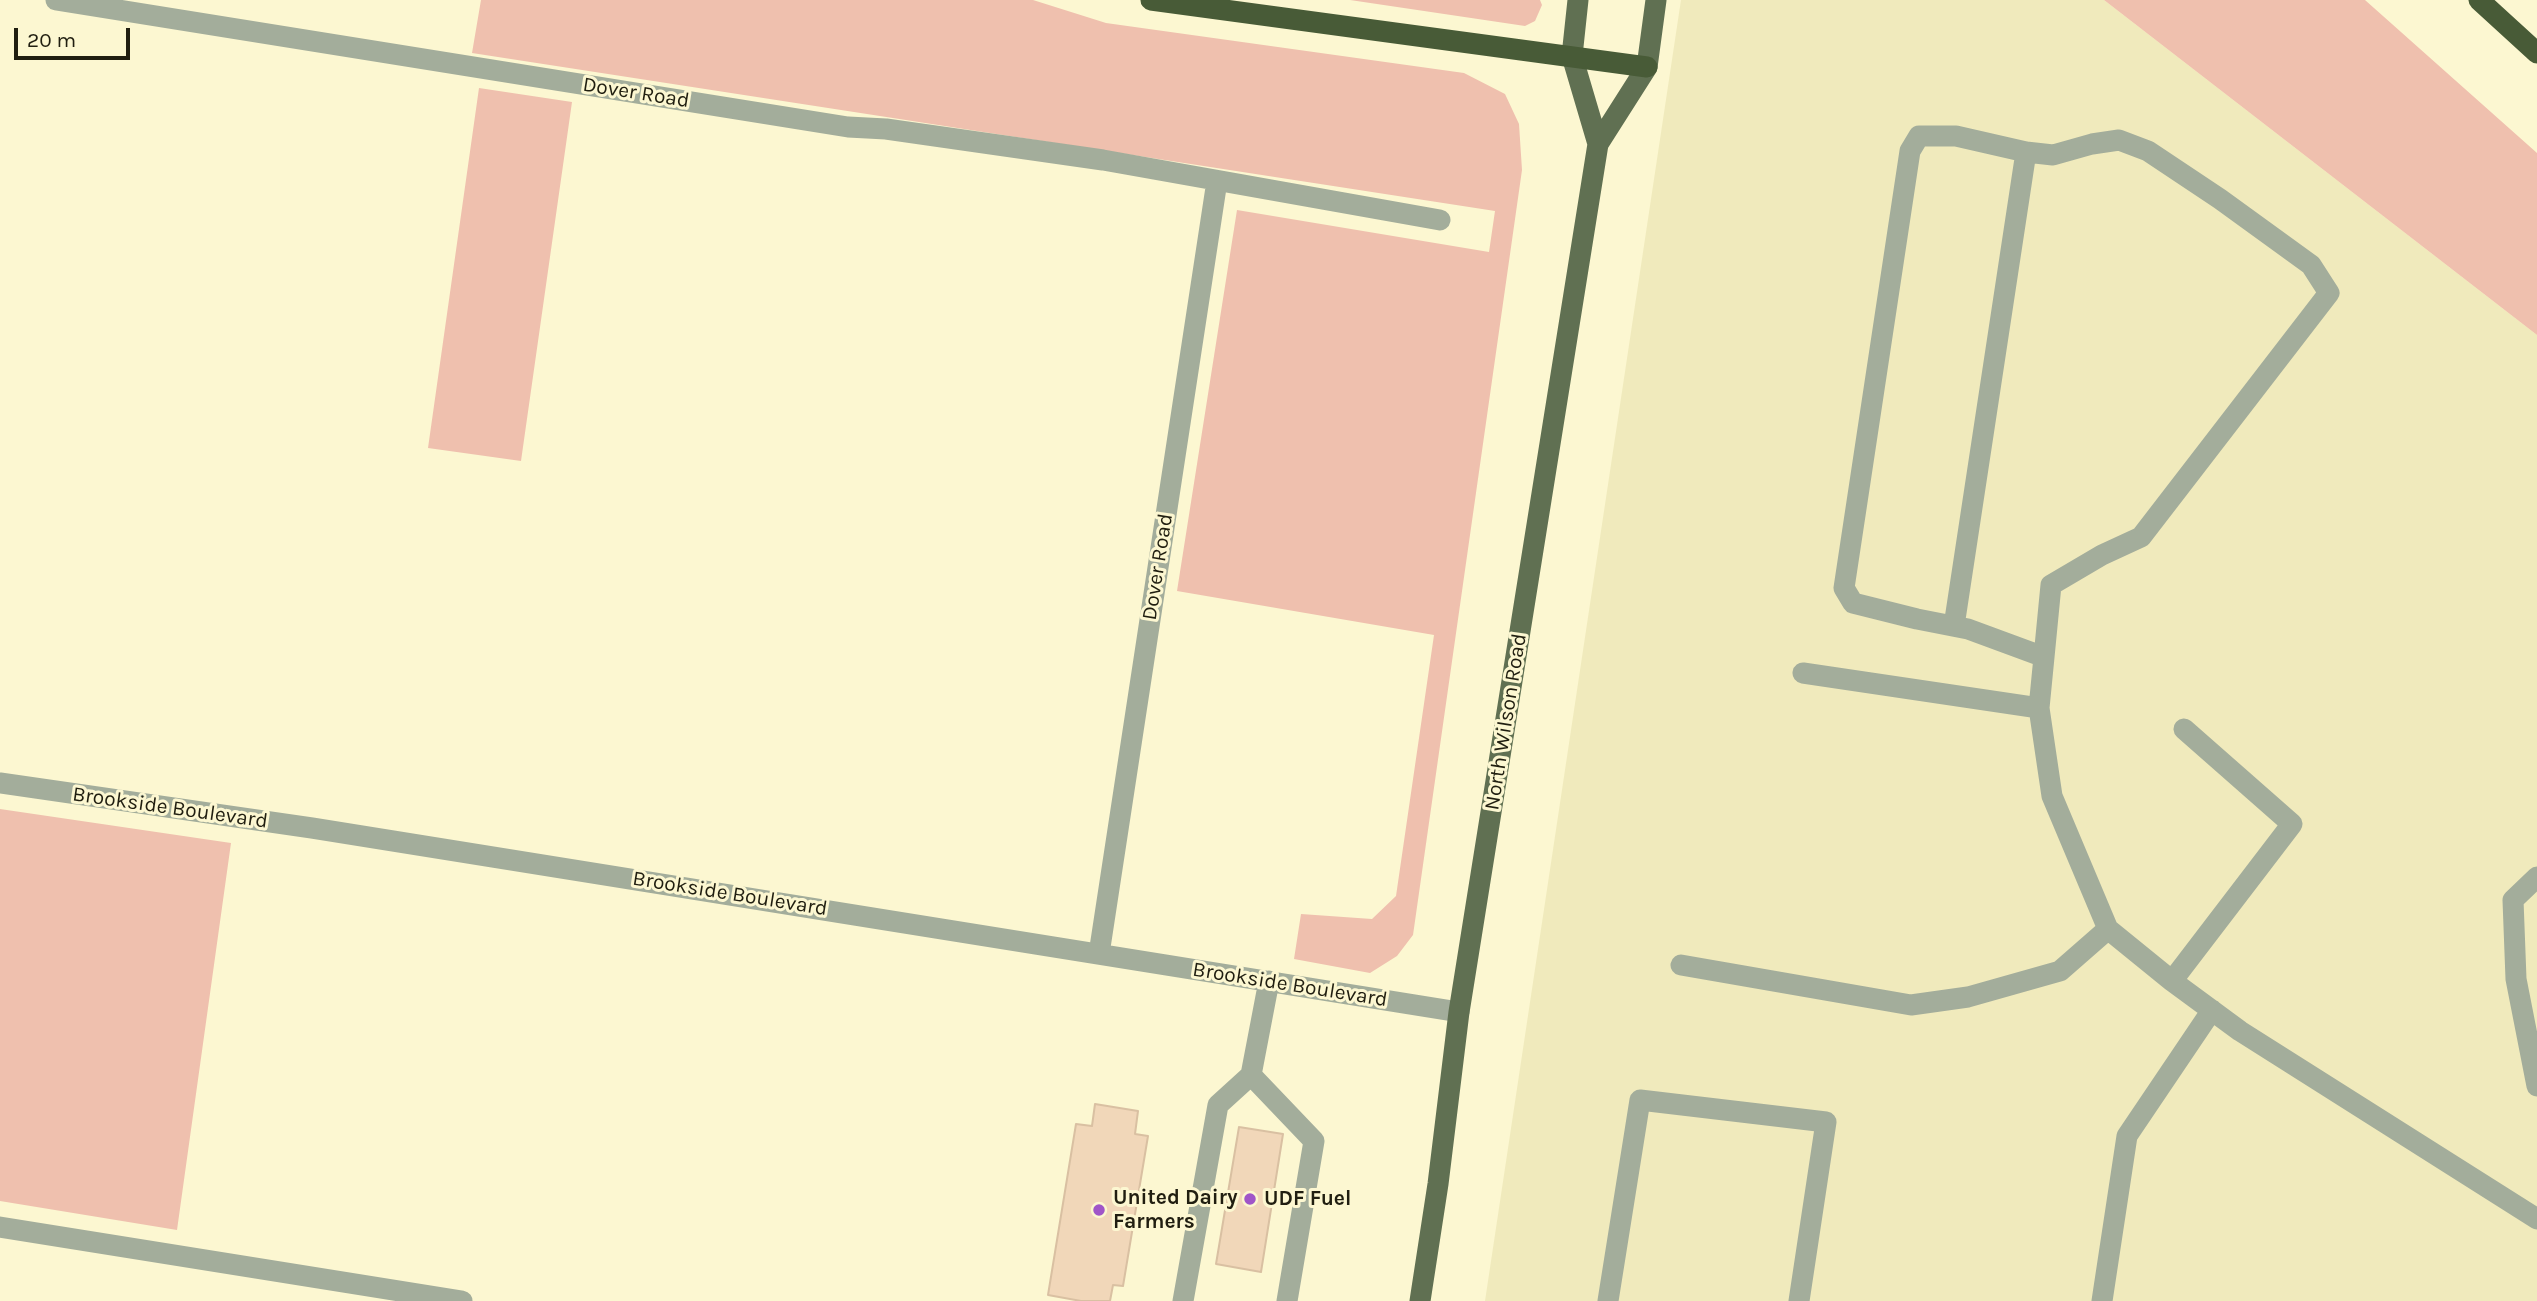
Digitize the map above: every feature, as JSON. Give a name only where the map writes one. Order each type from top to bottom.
[{"type":"highway","points":[[1151,0],[1647,67]]},
{"type":"highway","points":[[2479,0],[2537,53]]},
{"type":"main road","name":"North Wilson Road","points":[[1577,0],[1572,56],[1598,144]]},
{"type":"main road","name":"North Wilson Road","points":[[1420,1301],[1440,1171],[1459,1012],[1598,144],[1647,67],[1656,0]]},
{"type":"street","name":"Dover Road","points":[[56,0],[848,127],[1103,160],[1440,220]]},
{"type":"street","points":[[2044,657],[1968,629],[1853,603],[1844,589],[1910,151],[1919,136],[1956,136],[2026,152],[2053,155],[2119,140],[2148,152],[2220,199],[2311,265],[2329,293],[2141,537],[2102,555],[2051,585],[2044,657],[2039,708],[2052,796],[2108,929],[2240,1031],[2537,1219]]},
{"type":"street","points":[[1954,626],[2026,152]]},
{"type":"street","name":"Dover Road","points":[[1099,954],[1217,181]]},
{"type":"street","points":[[1803,673],[2039,708]]},
{"type":"street","points":[[2172,981],[2292,824],[2184,729]]},
{"type":"street","name":"Brookside Boulevard","points":[[0,783],[325,830],[1459,1012]]},
{"type":"street","points":[[2537,877],[2513,900],[2516,979],[2537,1086]]},
{"type":"street","points":[[1681,965],[1911,1005],[1968,997],[2060,971],[2108,929]]},
{"type":"street","points":[[1183,1301],[1218,1105],[1251,1075],[1269,981]]},
{"type":"street","points":[[2102,1301],[2127,1136],[2212,1010]]},
{"type":"street","points":[[1251,1075],[1314,1141],[1287,1301]]},
{"type":"street","points":[[1608,1301],[1640,1100],[1826,1122],[1799,1301]]},
{"type":"street","points":[[0,1227],[462,1301]]},
{"type":"shaded area","points":[[481,0],[1033,0],[1106,23],[1464,73],[1505,94],[1519,124],[1522,170],[1413,935],[1397,956],[1370,973],[1294,959],[1301,914],[1372,919],[1396,896],[1434,635],[1177,591],[1237,210],[1489,252],[1495,211],[472,53]]},
{"type":"shaded area","points":[[1350,0],[1540,0],[1542,5],[1535,21],[1525,26]]},
{"type":"shaded area","points":[[1681,0],[2104,0],[2537,335],[2537,1301],[1485,1301]]},
{"type":"shaded area","points":[[2104,0],[2365,0],[2537,153],[2537,335]]},
{"type":"shaded area","points":[[479,88],[572,102],[521,461],[428,448]]},
{"type":"shaded area","points":[[0,809],[231,843],[177,1230],[0,1201]]},
{"type":"building","name":"United Dairy Farmers","points":[[1095,1104],[1138,1111],[1135,1134],[1148,1136],[1123,1286],[1113,1285],[1110,1301],[1081,1301],[1048,1295],[1076,1124],[1092,1126]]},
{"type":"building","name":"UDF Fuel","points":[[1239,1127],[1283,1134],[1261,1272],[1216,1264]]},
{"type":"place","name":"UDF Fuel","points":[[1250,1199]]},
{"type":"place","name":"United Dairy Farmers","points":[[1099,1210]]}]
